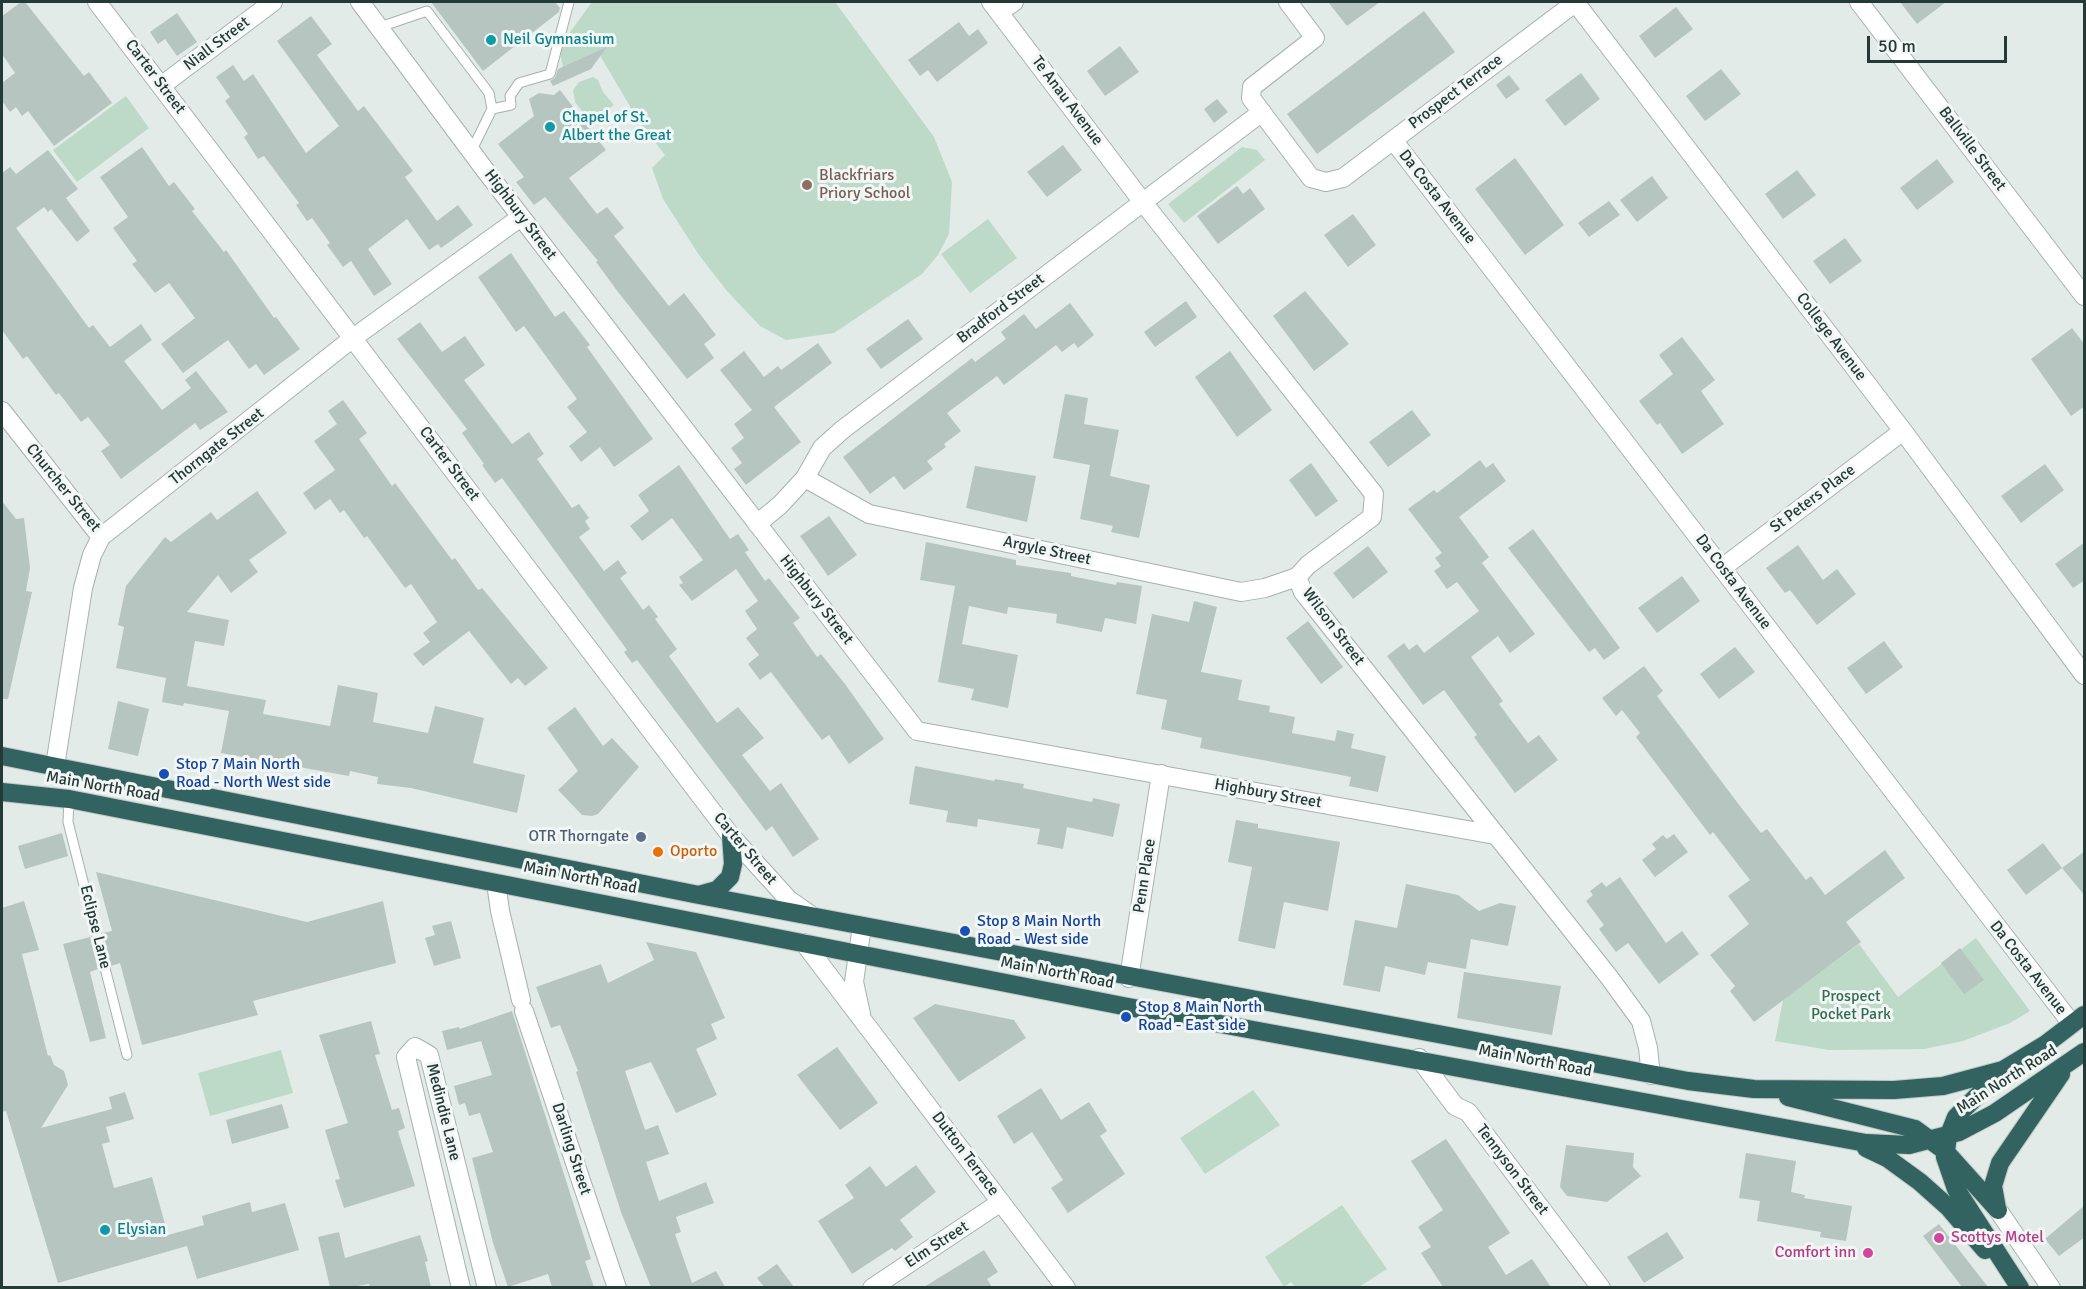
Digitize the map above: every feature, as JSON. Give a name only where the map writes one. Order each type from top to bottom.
[{"type":"highway","name":"Main North Road","points":[[2,756],[1129,978],[1651,1075],[1754,1089],[1920,1089],[1958,1083],[2003,1070],[2079,1019]]},
{"type":"highway","name":"Main North Road","points":[[2,792],[69,799],[1124,1006],[1419,1058],[1842,1139],[1887,1145],[1942,1143],[1989,1117],[2085,1052]]},
{"type":"highway","points":[[2,798],[36,795]]},
{"type":"highway","points":[[699,895],[717,890],[730,877],[733,864],[731,836]]},
{"type":"highway","points":[[496,883],[499,855]]},
{"type":"highway","points":[[1124,1006],[1129,978]]},
{"type":"highway","points":[[1998,1210],[1993,1186],[2000,1163],[2068,1065]]},
{"type":"highway","points":[[2003,1070],[1961,1110],[1942,1143],[1947,1168],[1956,1189],[2019,1287]]},
{"type":"highway","points":[[1754,1089],[1916,1129],[1942,1143],[1998,1210]]},
{"type":"highway","points":[[1842,1139],[1887,1158],[1920,1182],[1948,1207],[2019,1287]]},
{"type":"street","name":"Carter Street","points":[[98,2],[731,836],[789,900],[812,916]]},
{"type":"street","name":"Niall Street","points":[[161,86],[273,2]]},
{"type":"street","name":"Highbury Street","points":[[360,2],[471,152],[918,731],[1495,836]]},
{"type":"street","name":"Prospect Terrace","points":[[1287,2],[1314,38],[1252,87],[1251,98],[1311,178],[1326,182],[1343,178],[1575,2]]},
{"type":"street","name":"College Avenue","points":[[1575,2],[1903,431],[2085,675]]},
{"type":"street","name":"Ballville Street","points":[[1859,2],[2085,296]]},
{"type":"street","name":"Te Anau Avenue","points":[[1002,5],[1142,201]]},
{"type":"street","name":"Bradford Street","points":[[757,524],[780,505],[805,478],[822,448],[842,430],[1262,112]]},
{"type":"street","name":"Da Costa Avenue","points":[[1393,140],[1722,568],[2079,1019]]},
{"type":"street","name":"Wilson Street","points":[[1142,201],[1374,494],[1372,517],[1308,565],[1297,577],[1303,592],[1609,977],[1641,1022],[1648,1047],[1651,1075]]},
{"type":"street","name":"Thorngate Street","points":[[55,766],[83,588],[92,555],[101,537],[353,338],[521,217]]},
{"type":"street","name":"Churcher Street","points":[[2,411],[101,537]]},
{"type":"street","name":"St Peters Place","points":[[1722,568],[1903,431]]},
{"type":"street","name":"Argyle Street","points":[[805,478],[869,514],[1241,592],[1265,588],[1297,577]]},
{"type":"street","name":"Penn Place","points":[[1129,978],[1161,774]]},
{"type":"street","name":"Darling Street","points":[[496,883],[500,912],[523,1005],[617,1287]]},
{"type":"street","name":"Dutton Terrace","points":[[862,926],[854,982],[863,1021]]},
{"type":"street","name":"Dutton Terrace","points":[[804,943],[1066,1287]]},
{"type":"street","name":"Medindie Lane","points":[[461,1287],[406,1057],[415,1047],[429,1055],[487,1287]]},
{"type":"street","name":"Tennyson Street","points":[[1419,1058],[1455,1106],[1468,1112],[1601,1287]]},
{"type":"street","name":"Elm Street","points":[[872,1287],[1001,1202]]},
{"type":"street","points":[[1998,1210],[2051,1287]]},
{"type":"lane","points":[[492,109],[511,105],[510,96],[519,83],[550,74],[569,2]]},
{"type":"lane","points":[[380,27],[428,11],[489,93],[492,109],[471,152]]},
{"type":"lane","name":"Eclipse Lane","points":[[69,799],[68,822],[127,1055]]},
{"type":"green space","points":[[592,2],[835,2],[934,137],[952,182],[949,234],[938,255],[922,274],[834,333],[786,340],[760,326],[727,291],[699,255],[663,199],[652,168],[665,155],[638,120],[598,52],[563,67],[560,54],[565,39]]},
{"type":"green space","points":[[593,77],[598,80],[603,92],[614,105],[595,119],[589,120],[575,102],[573,90],[579,82]]},
{"type":"green space","points":[[126,96],[149,128],[77,182],[53,150]]},
{"type":"green space","points":[[1242,147],[1257,150],[1265,160],[1184,223],[1168,204]]},
{"type":"green space","points":[[988,219],[1017,258],[970,293],[941,254]]},
{"type":"green space","name":"Prospect Pocket Park","points":[[1976,938],[2030,1011],[2010,1023],[1963,1041],[1924,1049],[1829,1050],[1775,1041],[1783,1000],[1859,944],[1898,997]]},
{"type":"green space","points":[[281,1050],[293,1093],[210,1116],[198,1073]]},
{"type":"green space","points":[[1253,1090],[1280,1125],[1205,1174],[1180,1138]]},
{"type":"green space","points":[[1342,1205],[1387,1269],[1359,1287],[1295,1287],[1291,1282],[1284,1287],[1265,1257]]},
{"type":"building","points":[[21,2],[25,2],[84,76],[89,72],[112,103],[54,146],[28,111],[22,116],[16,107],[10,112],[2,101],[2,83],[15,73],[2,54],[2,16]]},
{"type":"building","name":"Neil Gymnasium","points":[[431,2],[555,2],[560,8],[559,12],[483,71]]},
{"type":"building","points":[[1328,2],[1380,2],[1347,26]]},
{"type":"building","points":[[1900,2],[1946,2],[1917,24]]},
{"type":"building","points":[[1676,7],[1693,29],[1655,58],[1639,36]]},
{"type":"building","points":[[1424,11],[1455,52],[1317,154],[1287,114]]},
{"type":"building","points":[[177,13],[197,42],[177,56],[165,39],[158,44],[150,32]]},
{"type":"building","points":[[311,16],[332,44],[317,55],[358,111],[364,106],[413,171],[405,177],[437,221],[458,205],[473,225],[441,248],[438,244],[429,250],[407,219],[368,249],[392,284],[374,296],[351,261],[343,267],[327,245],[330,243],[312,218],[307,221],[296,205],[299,203],[264,156],[258,159],[244,137],[248,134],[225,101],[230,97],[216,77],[233,65],[244,81],[253,74],[306,153],[339,126],[277,41]]},
{"type":"building","points":[[959,22],[969,36],[978,29],[988,43],[937,82],[928,70],[920,76],[908,60]]},
{"type":"building","points":[[1120,46],[1139,72],[1105,96],[1087,71]]},
{"type":"building","points":[[607,47],[591,69],[553,86],[550,81],[555,78],[558,69]]},
{"type":"building","points":[[1721,69],[1741,94],[1705,121],[1686,96]]},
{"type":"building","points":[[1581,73],[1600,99],[1565,126],[1545,100]]},
{"type":"building","points":[[1509,75],[1520,89],[1506,99],[1496,85]]},
{"type":"building","points":[[560,90],[606,150],[569,178],[597,214],[607,207],[624,228],[614,236],[669,306],[684,293],[716,335],[704,344],[714,358],[687,379],[618,292],[596,262],[598,261],[545,197],[534,205],[516,182],[524,177],[498,144],[534,116],[529,99],[539,93],[554,95]]},
{"type":"building","points":[[1217,99],[1228,112],[1214,123],[1204,109]]},
{"type":"building","points":[[1063,145],[1082,170],[1047,197],[1027,172]]},
{"type":"building","points":[[142,147],[169,186],[174,182],[195,209],[192,211],[224,252],[226,250],[274,318],[276,317],[300,349],[264,375],[256,364],[249,369],[228,340],[183,373],[161,344],[195,318],[169,283],[155,293],[132,264],[137,261],[113,228],[128,217],[100,177]]},
{"type":"building","points":[[48,150],[78,189],[66,198],[90,231],[77,242],[51,209],[48,212],[44,207],[16,228],[89,328],[93,325],[110,347],[141,324],[152,340],[124,361],[162,410],[191,388],[185,380],[196,371],[228,412],[200,430],[195,423],[121,479],[101,451],[110,445],[88,417],[81,422],[59,393],[56,395],[27,356],[23,359],[2,330],[2,173],[10,167],[16,174]]},
{"type":"building","points":[[1515,158],[1564,225],[1525,255],[1475,189]]},
{"type":"building","points":[[1937,159],[1954,182],[1917,210],[1900,188]]},
{"type":"building","points":[[1797,170],[1816,195],[1783,219],[1765,194]]},
{"type":"building","points":[[1652,176],[1668,198],[1637,222],[1620,200]]},
{"type":"building","points":[[1237,186],[1243,194],[1250,188],[1265,209],[1218,244],[1197,216]]},
{"type":"building","points":[[1609,201],[1620,215],[1589,237],[1578,223]]},
{"type":"building","points":[[1353,214],[1376,245],[1348,267],[1324,235]]},
{"type":"building","points":[[1845,238],[1862,261],[1830,284],[1813,261]]},
{"type":"building","points":[[511,253],[555,317],[564,311],[590,345],[587,347],[653,439],[614,467],[600,447],[581,462],[569,446],[587,432],[567,407],[577,399],[524,326],[516,332],[478,277]]},
{"type":"building","points":[[1305,291],[1349,344],[1314,371],[1273,316]]},
{"type":"building","points":[[1186,301],[1197,317],[1155,347],[1144,332]]},
{"type":"building","points":[[1070,303],[1094,335],[1078,348],[1074,343],[1062,352],[1056,345],[1004,385],[997,376],[947,413],[961,431],[944,444],[946,447],[927,461],[933,469],[904,490],[894,476],[870,494],[843,457],[972,358],[975,362],[1006,339],[1001,332],[1024,314],[1036,329]]},
{"type":"building","points":[[908,319],[923,339],[881,369],[866,349]]},
{"type":"building","points":[[420,322],[442,352],[465,336],[485,365],[464,380],[512,444],[529,432],[544,454],[537,459],[572,508],[579,504],[589,518],[585,521],[590,529],[579,537],[604,571],[618,560],[627,573],[620,578],[643,610],[649,605],[658,617],[655,619],[677,649],[669,656],[717,723],[738,707],[764,738],[742,755],[770,791],[781,783],[819,839],[793,857],[772,826],[766,831],[637,660],[632,663],[624,652],[627,650],[502,478],[495,483],[462,433],[467,429],[397,339]]},
{"type":"building","points":[[2072,328],[2085,345],[2085,406],[2071,416],[2031,359]]},
{"type":"building","points":[[1682,337],[1715,380],[1701,391],[1724,424],[1682,454],[1660,423],[1657,425],[1639,401],[1673,374],[1659,355]]},
{"type":"building","points":[[818,343],[832,363],[774,407],[801,442],[746,485],[734,469],[742,463],[731,448],[744,438],[734,424],[752,410],[720,370],[744,351],[764,377],[778,366],[781,370]]},
{"type":"building","points":[[1230,351],[1272,410],[1237,437],[1195,377]]},
{"type":"building","points":[[1065,394],[1088,398],[1084,424],[1119,430],[1110,476],[1150,485],[1139,538],[1111,532],[1113,526],[1080,519],[1090,465],[1053,458]]},
{"type":"building","points":[[343,400],[367,433],[359,439],[392,486],[395,483],[452,560],[455,558],[478,590],[482,588],[548,668],[525,686],[518,678],[511,684],[469,631],[423,666],[413,654],[430,642],[423,633],[437,622],[411,584],[405,588],[367,536],[364,538],[344,510],[340,513],[330,499],[315,510],[303,493],[335,470],[314,441],[337,424],[328,411]]},
{"type":"building","points":[[1412,410],[1431,435],[1388,467],[1369,442]]},
{"type":"building","points":[[1480,460],[1486,468],[1493,463],[1506,481],[1459,517],[1489,557],[1482,563],[1535,634],[1510,653],[1498,636],[1471,657],[1503,701],[1499,704],[1528,743],[1539,735],[1558,760],[1515,793],[1474,737],[1477,735],[1444,690],[1423,705],[1387,656],[1404,643],[1409,650],[1417,644],[1424,653],[1479,611],[1457,582],[1447,589],[1434,571],[1441,566],[1435,558],[1442,553],[1408,509],[1434,490],[1437,493]]},
{"type":"building","points":[[1311,463],[1338,501],[1316,517],[1289,480]]},
{"type":"building","points":[[2045,464],[2064,490],[2021,523],[2001,496]]},
{"type":"building","points":[[679,465],[730,539],[738,534],[749,550],[745,552],[765,581],[769,578],[800,618],[793,623],[817,657],[821,654],[884,739],[849,764],[829,735],[822,740],[771,672],[760,680],[748,664],[759,655],[746,638],[757,629],[745,611],[758,601],[736,569],[692,601],[679,585],[683,583],[679,577],[703,560],[672,518],[642,541],[630,526],[649,511],[638,495]]},
{"type":"building","points":[[975,466],[1036,476],[1027,522],[966,508]]},
{"type":"building","points":[[257,491],[287,533],[249,560],[258,572],[231,593],[218,575],[187,612],[229,620],[224,646],[195,641],[187,686],[266,700],[263,714],[330,726],[338,685],[378,693],[373,722],[428,733],[435,706],[484,718],[473,763],[525,775],[517,813],[411,788],[377,784],[378,777],[350,771],[349,776],[221,753],[229,711],[184,703],[183,706],[162,702],[166,678],[116,668],[124,627],[118,625],[126,586],[165,537],[171,542],[211,512],[217,520]]},
{"type":"building","points":[[2,501],[16,519],[24,518],[30,568],[26,591],[32,592],[8,699],[2,699]]},
{"type":"building","points":[[829,516],[857,555],[828,576],[800,536]]},
{"type":"building","points":[[1533,529],[1620,648],[1604,660],[1595,648],[1589,652],[1508,548]]},
{"type":"building","points":[[926,542],[1016,560],[1016,565],[1071,573],[1071,576],[1116,585],[1117,582],[1142,586],[1136,624],[1105,618],[1102,632],[1056,623],[1057,614],[1008,607],[1007,614],[969,606],[962,644],[1018,655],[1008,708],[971,700],[974,689],[938,682],[955,586],[920,580]]},
{"type":"building","points":[[2085,542],[2085,580],[2073,588],[2055,564]]},
{"type":"building","points":[[1798,545],[1823,580],[1837,569],[1856,594],[1817,625],[1790,590],[1785,593],[1766,568]]},
{"type":"building","points":[[1368,546],[1388,572],[1353,599],[1333,573]]},
{"type":"building","points":[[1682,576],[1700,601],[1657,633],[1638,608]]},
{"type":"building","points":[[1194,601],[1217,607],[1201,672],[1242,680],[1238,700],[1270,706],[1269,712],[1295,717],[1292,733],[1335,741],[1337,730],[1354,734],[1351,748],[1386,756],[1378,792],[1349,786],[1351,777],[1200,748],[1202,738],[1161,729],[1167,700],[1136,694],[1152,614],[1189,622]]},
{"type":"building","points":[[1308,621],[1343,667],[1321,684],[1286,638]]},
{"type":"building","points":[[1884,641],[1903,667],[1866,694],[1847,668]]},
{"type":"building","points":[[1735,647],[1755,672],[1719,699],[1700,674]]},
{"type":"building","points":[[1644,666],[1663,691],[1657,696],[1743,810],[1761,833],[1767,829],[1806,880],[1811,876],[1825,895],[1885,850],[1905,878],[1846,922],[1861,942],[1754,1022],[1730,991],[1735,986],[1710,955],[1749,924],[1728,896],[1750,880],[1713,832],[1710,835],[1636,737],[1640,733],[1622,710],[1616,716],[1602,698]]},
{"type":"building","points":[[118,701],[149,709],[138,756],[108,749]]},
{"type":"building","points":[[575,707],[603,746],[612,738],[639,767],[598,814],[592,816],[582,815],[558,790],[578,771],[547,728]]},
{"type":"building","points":[[915,766],[994,781],[995,779],[1024,784],[1023,788],[1092,802],[1093,798],[1120,804],[1113,837],[1067,827],[1063,849],[1037,844],[1040,829],[978,819],[977,827],[946,822],[948,811],[909,804]]},
{"type":"building","points":[[1236,820],[1258,824],[1258,828],[1340,842],[1328,911],[1284,902],[1275,949],[1238,941],[1252,867],[1228,862]]},
{"type":"building","points":[[62,833],[68,856],[25,869],[18,846]]},
{"type":"building","points":[[1674,834],[1688,852],[1655,877],[1642,860],[1656,849],[1652,844],[1663,835],[1667,839]]},
{"type":"building","points":[[2043,843],[2062,868],[2026,895],[2007,870]]},
{"type":"building","points":[[2085,851],[2085,896],[2062,868]]},
{"type":"building","points":[[96,872],[307,922],[383,901],[396,963],[253,1001],[258,1015],[142,1045],[120,963],[111,966],[103,933],[112,931]]},
{"type":"building","points":[[1620,877],[1666,943],[1682,931],[1699,954],[1659,984],[1628,943],[1616,952],[1599,929],[1604,925],[1586,901],[1593,895],[1590,891],[1602,882],[1606,887]]},
{"type":"building","points":[[1406,884],[1458,895],[1479,911],[1500,903],[1516,906],[1508,946],[1471,939],[1466,969],[1428,962],[1425,975],[1385,966],[1380,992],[1343,985],[1355,920],[1397,928]]},
{"type":"building","points":[[24,901],[39,950],[22,954],[48,1056],[50,1055],[54,1065],[64,1071],[68,1085],[41,1128],[112,1109],[109,1097],[125,1092],[134,1119],[106,1127],[110,1142],[102,1144],[114,1188],[152,1177],[168,1235],[204,1225],[202,1216],[250,1202],[252,1212],[285,1203],[299,1250],[197,1279],[187,1246],[58,1283],[6,1111],[2,1112],[2,908]]},
{"type":"building","points":[[451,921],[461,958],[434,966],[425,938],[435,935],[432,926]]},
{"type":"building","points":[[90,937],[98,969],[90,972],[106,1038],[90,1042],[63,944]]},
{"type":"building","points":[[646,942],[696,952],[725,1018],[711,1024],[717,1039],[696,1049],[717,1095],[676,1113],[651,1062],[625,1071],[645,1130],[658,1125],[669,1154],[646,1162],[659,1201],[706,1182],[714,1203],[676,1217],[681,1232],[675,1234],[692,1283],[716,1271],[725,1287],[651,1287],[621,1212],[576,1072],[578,1071],[560,1025],[551,1028],[536,987],[601,964],[608,983],[654,960]]},
{"type":"building","points":[[1960,948],[1984,980],[1964,994],[1941,963]]},
{"type":"building","points":[[1464,972],[1561,986],[1552,1035],[1457,1018]]},
{"type":"building","points":[[935,1004],[1014,1020],[1026,1038],[959,1082],[913,1018]]},
{"type":"building","points":[[512,1011],[591,1259],[585,1261],[594,1287],[552,1287],[548,1274],[508,1287],[493,1243],[472,1158],[493,1152],[480,1113],[469,1116],[465,1103],[459,1105],[454,1086],[492,1075],[481,1041],[447,1050],[442,1031],[459,1027],[460,1029]]},
{"type":"building","points":[[371,1021],[380,1054],[375,1055],[392,1110],[399,1108],[405,1128],[398,1131],[415,1186],[344,1208],[335,1180],[340,1179],[325,1130],[348,1123],[319,1035]]},
{"type":"building","points":[[837,1047],[878,1103],[840,1130],[797,1075]]},
{"type":"building","points":[[1041,1088],[1061,1120],[1089,1102],[1107,1131],[1100,1136],[1125,1174],[1068,1213],[1051,1188],[1063,1180],[1032,1132],[1014,1144],[997,1116]]},
{"type":"building","points":[[282,1104],[289,1128],[232,1144],[226,1120]]},
{"type":"building","points":[[1446,1139],[1510,1233],[1488,1247],[1506,1275],[1532,1259],[1551,1287],[1443,1287],[1421,1253],[1431,1247],[1418,1227],[1443,1210],[1411,1161]]},
{"type":"building","points":[[1566,1145],[1634,1153],[1633,1167],[1641,1176],[1607,1202],[1567,1196],[1560,1187]]},
{"type":"building","points":[[1746,1153],[1796,1161],[1791,1192],[1805,1195],[1804,1198],[1852,1206],[1846,1241],[1820,1237],[1821,1232],[1757,1221],[1760,1201],[1739,1198]]},
{"type":"building","points":[[916,1165],[936,1192],[900,1220],[913,1237],[895,1251],[892,1248],[852,1274],[818,1221],[854,1198],[845,1185],[870,1166],[886,1187]]},
{"type":"building","points":[[2085,1205],[2085,1237],[2059,1256],[2045,1239]]},
{"type":"building","points":[[1939,1224],[1988,1287],[1962,1287],[1923,1236]]},
{"type":"building","points":[[339,1232],[345,1258],[420,1235],[428,1261],[425,1262],[431,1287],[370,1287],[369,1284],[330,1287],[318,1237]]},
{"type":"building","points":[[1667,1232],[1684,1258],[1644,1283],[1627,1257]]},
{"type":"building","points":[[984,1250],[998,1272],[987,1279],[992,1287],[924,1287]]},
{"type":"building","points":[[777,1264],[794,1287],[764,1287],[757,1278]]},
{"type":"place","name":"Neil Gymnasium","points":[[491,40]]},
{"type":"place","name":"Chapel of St. Albert the Great","points":[[550,127]]},
{"type":"place","name":"Blackfriars Priory School","points":[[807,185]]},
{"type":"place","name":"Stop 7 Main North Road - North West side","points":[[164,774]]},
{"type":"place","name":"OTR Thorngate","points":[[641,837]]},
{"type":"place","name":"Oporto","points":[[658,852]]},
{"type":"place","name":"Stop 8 Main North Road - West side","points":[[965,931]]},
{"type":"place","name":"Stop 8 Main North Road - East side","points":[[1126,1017]]},
{"type":"place","name":"Elysian","points":[[105,1230]]},
{"type":"place","name":"Scottys Motel","points":[[1939,1238]]},
{"type":"place","name":"Comfort inn","points":[[1868,1253]]}]
